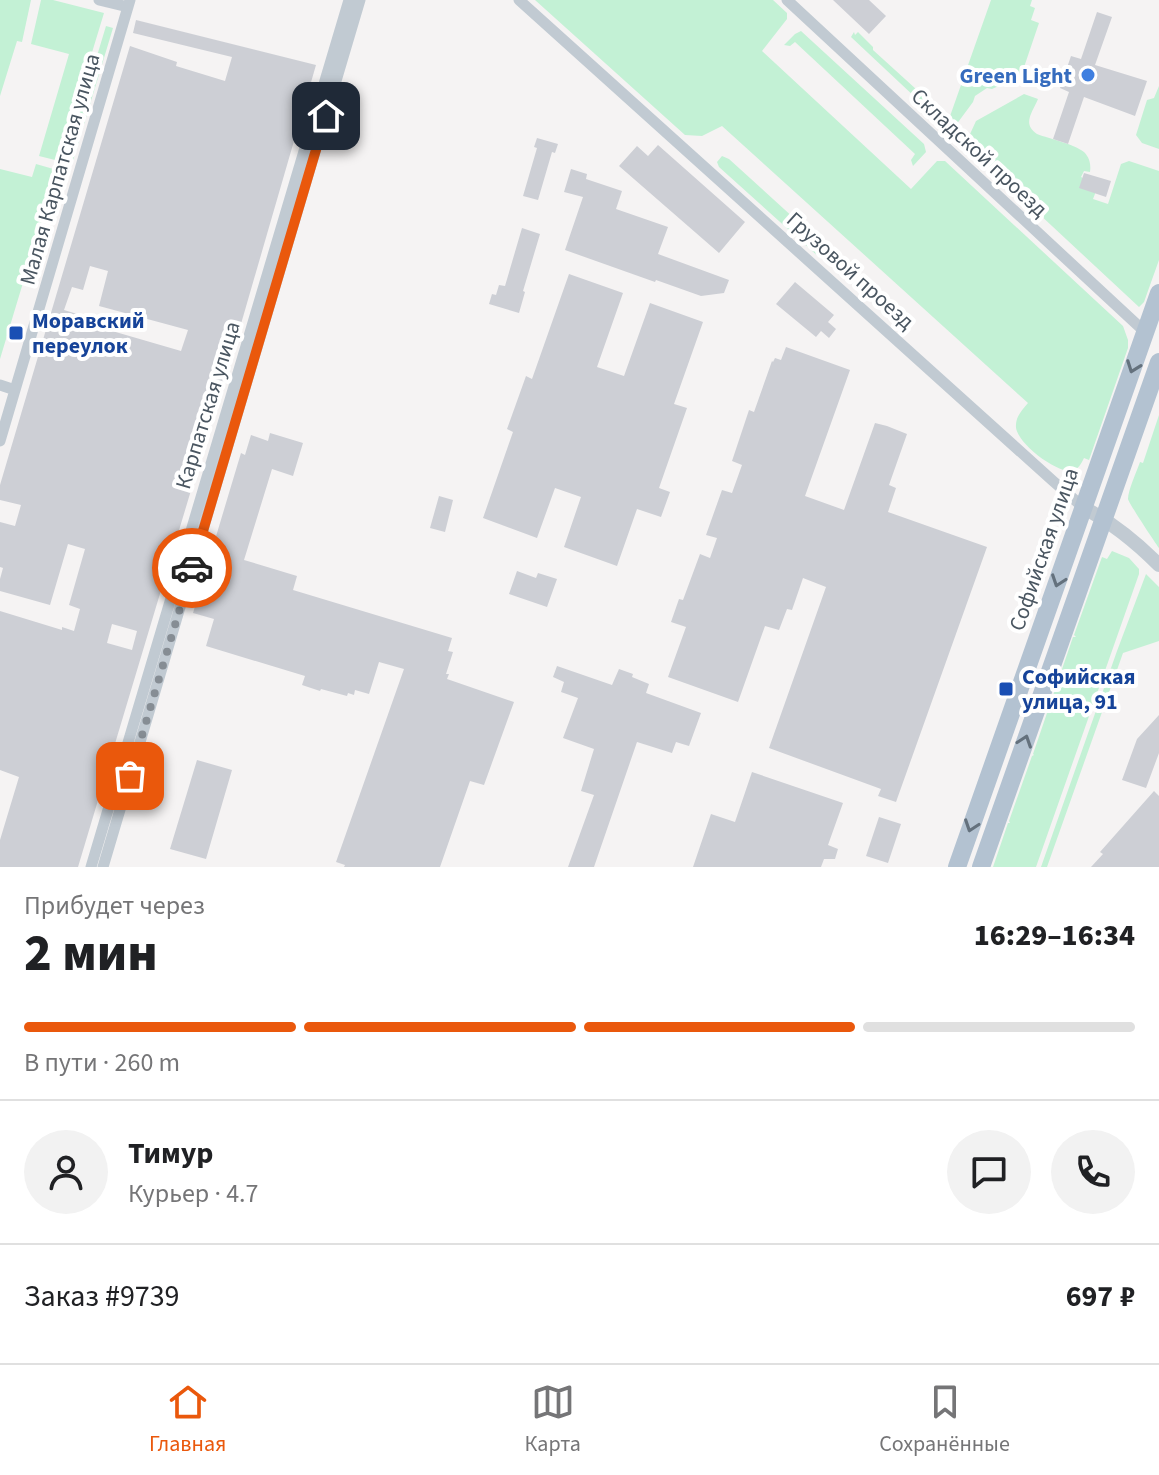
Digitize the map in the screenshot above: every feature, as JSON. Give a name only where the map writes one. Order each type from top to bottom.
[{"type":"main road","name":"Софийская улица","points":[[957,867],[1159,293]]},
{"type":"main road","points":[[981,867],[1159,362]]},
{"type":"street","points":[[99,0],[129,4]]},
{"type":"street","name":"Карпатская улица","points":[[91,867],[349,0]]},
{"type":"street","name":"Карпатская улица","points":[[103,867],[360,0]]},
{"type":"street","name":"Грузовой проезд","points":[[519,0],[1031,462],[1084,508],[1131,538],[1159,565]]},
{"type":"street","name":"Складской проезд","points":[[787,0],[1145,332]]},
{"type":"street","name":"Малая Карпатская улица","points":[[0,441],[129,4]]},
{"type":"street","points":[[0,385],[15,390]]},
{"type":"green space","points":[[0,0],[31,0],[22,42],[17,41],[0,96]]},
{"type":"green space","points":[[41,0],[53,0],[104,13],[59,161],[39,156],[69,54],[31,44]]},
{"type":"green space","points":[[535,0],[773,0],[787,13],[787,19],[762,51],[911,189],[937,161],[945,161],[1123,326],[1128,348],[1089,460],[1084,458],[1077,468],[1064,470],[1028,447],[1017,432],[1016,425],[1018,416],[1028,403],[722,126],[702,136],[685,135]]},
{"type":"green space","points":[[991,0],[1032,0],[1030,6],[1035,8],[1031,20],[1039,23],[1021,76],[992,89],[987,88],[975,96],[956,125],[949,129],[851,37],[858,32],[873,50],[949,119]]},
{"type":"green space","points":[[106,26],[113,28],[72,164],[65,162]]},
{"type":"green space","points":[[801,31],[924,144],[926,152],[913,166],[911,160],[915,154],[795,42],[790,46],[784,45]]},
{"type":"green space","points":[[1159,86],[1159,149],[1142,143],[1136,135],[1147,100],[1154,98]]},
{"type":"green space","points":[[1024,94],[1038,99],[1029,122],[1032,130],[1074,147],[1088,157],[1090,172],[1084,171],[1081,177],[1098,186],[1093,199],[1108,204],[1121,164],[1129,161],[1159,171],[1159,260],[1144,302],[1139,307],[965,145],[976,121]]},
{"type":"green space","points":[[722,156],[828,249],[828,253],[820,258],[719,167],[717,162]]},
{"type":"green space","points":[[36,164],[57,170],[0,359],[0,169],[32,177]]},
{"type":"green space","points":[[1159,415],[1159,548],[1128,499]]},
{"type":"green space","points":[[1112,551],[1129,558],[1139,569],[1139,574],[1036,867],[993,867],[1102,557],[1107,559]]},
{"type":"green space","points":[[1146,574],[1159,587],[1159,641],[1123,653],[1047,867],[1041,867],[1117,651]]},
{"type":"building","points":[[833,0],[869,0],[886,16],[869,34]]},
{"type":"building","points":[[1097,12],[1112,17],[1095,65],[1147,81],[1135,116],[1084,97],[1068,144],[1053,139],[1069,92],[1060,88],[1071,56],[1081,59]]},
{"type":"building","points":[[136,20],[316,65],[78,867],[0,867],[0,840],[19,777],[0,770],[0,611],[74,631],[80,609],[69,605],[85,549],[68,544],[50,605],[0,591],[3,568],[0,567],[0,522],[15,526],[21,505],[0,500],[0,485],[130,46],[177,62],[176,66],[225,81],[232,57],[133,33]],"holes":[[[90,266],[108,271],[99,306],[188,330],[181,351],[95,326],[97,320],[64,310],[72,287],[83,290]],[[112,624],[137,631],[132,650],[107,643]]]},
{"type":"building","points":[[537,138],[558,144],[555,153],[552,152],[538,200],[523,196]]},
{"type":"building","points":[[658,145],[745,222],[719,253],[619,166],[637,146],[648,156]]},
{"type":"building","points":[[571,169],[587,174],[586,179],[622,191],[616,209],[668,227],[658,254],[729,280],[724,293],[701,296],[565,250],[583,197],[564,192]]},
{"type":"building","points":[[1084,173],[1111,181],[1106,197],[1079,188]]},
{"type":"building","points":[[522,228],[540,234],[519,313],[489,304],[499,285],[505,286]]},
{"type":"building","points":[[569,274],[623,293],[597,367],[624,376],[650,303],[703,322],[674,404],[687,408],[659,488],[670,492],[661,517],[637,509],[617,566],[564,547],[581,497],[555,488],[537,538],[483,518],[513,432],[507,429],[526,376],[532,379]]},
{"type":"building","points":[[795,282],[834,315],[828,322],[836,329],[829,338],[821,331],[816,337],[776,304]]},
{"type":"building","points":[[786,347],[850,370],[805,496],[844,510],[875,423],[887,426],[907,434],[889,485],[896,488],[888,512],[987,547],[896,802],[878,796],[881,789],[769,748],[826,587],[803,578],[792,610],[787,609],[779,630],[765,626],[738,702],[668,677],[686,627],[671,622],[679,599],[683,600],[700,554],[710,558],[717,538],[706,535],[722,490],[732,493],[742,465],[732,461],[749,410],[754,412],[772,361],[775,358],[781,360]]},
{"type":"building","points":[[270,433],[303,443],[293,476],[272,469],[244,560],[297,576],[293,590],[452,638],[448,651],[453,652],[447,679],[514,702],[484,785],[470,781],[440,867],[344,867],[336,862],[404,669],[379,662],[369,694],[355,690],[354,695],[348,693],[347,696],[320,691],[302,685],[305,676],[206,646],[214,619],[193,613],[241,453],[245,455],[251,435],[268,441]]},
{"type":"building","points":[[439,496],[453,500],[445,532],[430,528]]},
{"type":"building","points":[[517,571],[536,578],[538,573],[557,579],[547,607],[509,594]]},
{"type":"building","points":[[557,666],[612,685],[619,669],[649,684],[646,693],[701,713],[689,746],[676,742],[672,753],[637,742],[594,867],[568,867],[594,795],[581,791],[594,749],[563,738],[578,698],[561,692],[564,682],[553,677]]},
{"type":"building","points":[[1159,715],[1159,753],[1146,788],[1122,780],[1137,739]]},
{"type":"building","points":[[197,760],[232,770],[206,859],[170,849]]},
{"type":"building","points":[[752,772],[843,803],[828,845],[838,849],[835,859],[824,859],[821,867],[693,867],[711,814],[735,822]]},
{"type":"building","points":[[1154,791],[1159,796],[1159,867],[1091,867],[1103,854],[1100,852]]},
{"type":"building","points":[[879,817],[901,824],[888,863],[866,856]]},
{"type":"way so far","points":[[130,776],[192,568]]},
{"type":"place","name":"Green Light","points":[[1088,75]]},
{"type":"place","name":"Моравский переулок","points":[[16,333]]},
{"type":"place","name":"Софийская улица, 91","points":[[1006,689]]},
{"type":"route","points":[[192,568],[326,116]]}]
